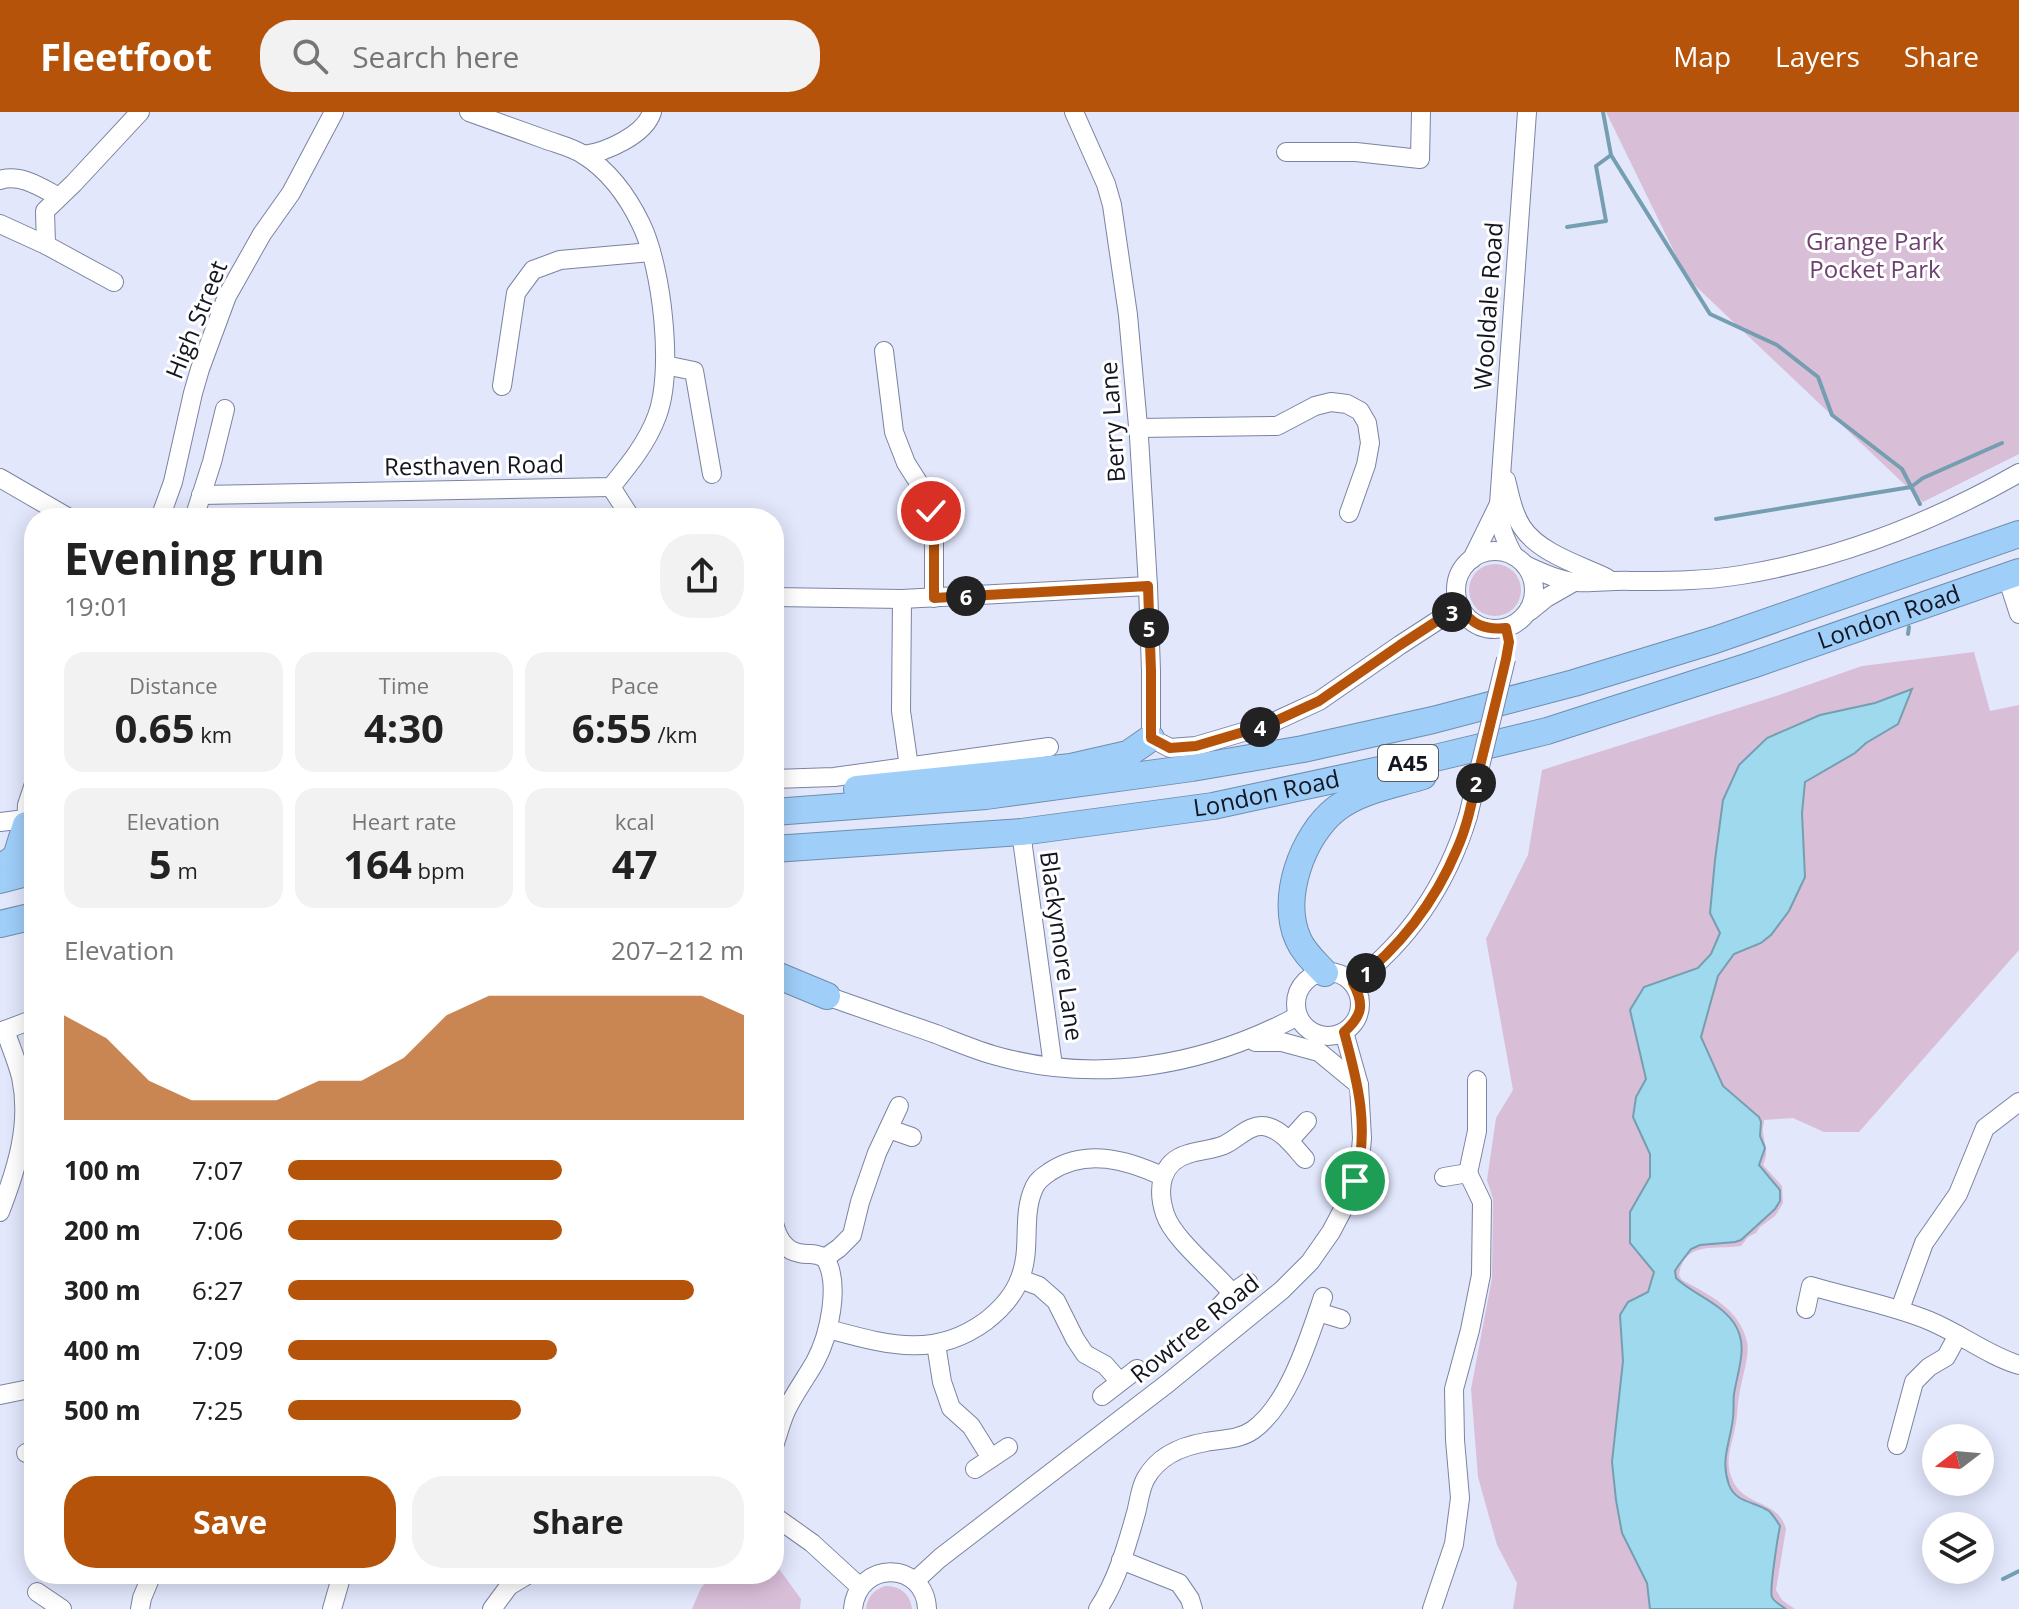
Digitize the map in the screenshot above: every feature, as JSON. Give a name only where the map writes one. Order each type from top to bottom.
[{"type":"highway","name":"London Road","points":[[784,811],[986,796],[1192,768],[1303,749],[1433,720],[1602,675],[1715,640],[1935,565],[2019,532]]},
{"type":"highway","name":"London Road","points":[[784,848],[1021,832],[1213,806],[1435,758],[1547,731],[1752,665],[2013,574]]},
{"type":"highway","points":[[1325,973],[1308,955],[1298,938],[1292,917],[1297,868],[1321,824],[1337,809],[1361,795],[1547,731]]},
{"type":"highway","points":[[784,796],[1071,767],[1128,754],[1151,738]]},
{"type":"highway","points":[[0,868],[16,857],[21,826]]},
{"type":"highway","points":[[0,880],[24,874]]},
{"type":"highway","points":[[0,924],[24,918]]},
{"type":"highway","points":[[784,978],[827,996]]},
{"type":"street","points":[[46,245],[45,211],[140,112]]},
{"type":"street","name":"High Street","points":[[164,508],[173,482],[196,381],[227,296],[262,234],[291,193],[334,112]]},
{"type":"street","points":[[469,112],[584,155],[612,179],[643,227],[661,304],[665,346],[664,388],[657,416],[638,454],[611,487],[625,508]]},
{"type":"street","name":"Berry Lane","points":[[1074,112],[1112,205],[1128,315],[1148,586],[1151,738]]},
{"type":"street","points":[[1286,152],[1356,152],[1420,159],[1421,112]]},
{"type":"street","name":"Wooldale Road","points":[[1520,560],[1503,536],[1499,504],[1527,112]]},
{"type":"street","points":[[584,155],[617,145],[654,114]]},
{"type":"street","points":[[0,180],[8,177],[31,182],[59,197]]},
{"type":"street","points":[[0,224],[114,282]]},
{"type":"street","points":[[502,386],[516,293],[533,270],[560,260],[651,252]]},
{"type":"street","points":[[884,351],[894,432],[899,448],[927,496],[934,525],[934,598]]},
{"type":"street","points":[[665,365],[694,371],[712,474]]},
{"type":"street","points":[[1138,428],[1277,426],[1315,406],[1331,402],[1347,404],[1360,411],[1367,423],[1370,443],[1366,465],[1349,513]]},
{"type":"street","points":[[197,508],[225,409]]},
{"type":"street","points":[[1502,466],[1511,503],[1523,529],[1546,550],[1614,580]]},
{"type":"street","points":[[1574,582],[1546,598],[1506,628],[1493,629],[1470,620],[1460,606],[1457,595],[1459,578],[1467,563],[1491,551],[1520,560],[1548,575],[1574,582],[1672,581],[1739,575],[1821,558],[1899,531],[2019,473]]},
{"type":"street","points":[[0,478],[52,508]]},
{"type":"street","name":"Resthaven Road","points":[[201,495],[611,487]]},
{"type":"street","name":"Wooldale Road","points":[[1472,559],[1499,504]]},
{"type":"street","points":[[1520,560],[1530,572],[1534,588],[1532,603],[1525,616]]},
{"type":"street","points":[[2013,574],[2019,614]]},
{"type":"street","points":[[784,597],[902,599],[1148,586]]},
{"type":"street","points":[[902,599],[901,711],[909,767]]},
{"type":"street","points":[[1151,738],[1170,748],[1196,746],[1267,725],[1319,701],[1460,606]]},
{"type":"street","points":[[1353,983],[1387,955],[1415,923],[1459,846],[1506,659],[1509,642],[1506,628]]},
{"type":"street","points":[[784,779],[834,777],[1049,747]]},
{"type":"street","name":"Blackymore Lane","points":[[1021,832],[1053,1066]]},
{"type":"street","points":[[1325,973],[1343,975],[1353,983],[1361,1004],[1355,1022],[1334,1036],[1319,1036],[1309,1031],[1298,1016],[1296,1005],[1303,984],[1311,977],[1325,973]]},
{"type":"street","points":[[827,996],[994,1055],[1053,1066],[1100,1069],[1145,1067],[1194,1058],[1245,1042],[1298,1016]]},
{"type":"street","points":[[0,1212],[15,1171],[24,1130],[21,1077],[2,1031],[24,1023]]},
{"type":"street","name":"Rowtree Road","points":[[915,1581],[940,1558],[1202,1355],[1282,1290],[1310,1262],[1351,1194],[1358,1169],[1362,1138],[1359,1085],[1344,1032]]},
{"type":"street","points":[[1245,1042],[1282,1042],[1319,1052],[1359,1085]]},
{"type":"street","points":[[1432,1609],[1454,1544],[1460,1498],[1454,1389],[1481,1275],[1482,1202],[1468,1173],[1477,1131],[1477,1080]]},
{"type":"street","points":[[1900,1309],[1924,1243],[1958,1194],[1985,1128],[2019,1102]]},
{"type":"street","points":[[825,1258],[852,1235],[872,1166],[899,1106]]},
{"type":"street","points":[[1289,1141],[1307,1121]]},
{"type":"street","points":[[1248,1282],[1226,1300],[1221,1280],[1178,1237],[1165,1216],[1162,1176],[1172,1162],[1187,1154],[1226,1144],[1258,1126],[1270,1127],[1289,1141],[1305,1159]]},
{"type":"street","points":[[889,1129],[912,1137]]},
{"type":"street","points":[[828,1329],[883,1344],[919,1347],[956,1339],[995,1314],[1020,1279],[1027,1253],[1029,1201],[1035,1183],[1059,1166],[1082,1159],[1111,1158],[1136,1164],[1162,1176]]},
{"type":"street","points":[[1444,1177],[1468,1173]]},
{"type":"street","points":[[784,1244],[799,1254],[814,1253],[825,1258],[831,1274],[833,1301],[828,1329],[817,1359],[784,1416]]},
{"type":"street","points":[[1020,1279],[1039,1286],[1056,1301],[1085,1354],[1105,1365],[1120,1382]]},
{"type":"street","points":[[1806,1309],[1811,1286],[1900,1309],[2019,1365]]},
{"type":"street","points":[[1098,1609],[1121,1560],[1145,1478],[1176,1449],[1227,1440],[1251,1431],[1268,1415],[1284,1392],[1304,1353],[1321,1304],[1341,1319]]},
{"type":"street","points":[[1897,1445],[1914,1382],[1929,1367],[1946,1357],[1958,1335]]},
{"type":"street","points":[[936,1344],[942,1382],[951,1408],[971,1426],[991,1458]]},
{"type":"street","points":[[1102,1396],[1137,1369]]},
{"type":"street","points":[[0,1395],[24,1390]]},
{"type":"street","points":[[975,1469],[1008,1447]]},
{"type":"street","points":[[784,1523],[812,1543],[860,1587]]},
{"type":"street","points":[[1121,1560],[1179,1583],[1193,1609]]},
{"type":"street","points":[[853,1609],[856,1594],[866,1580],[888,1571],[904,1574],[915,1581],[923,1592],[927,1609]]},
{"type":"street","points":[[140,1609],[148,1584]]},
{"type":"street","points":[[332,1609],[339,1584]]},
{"type":"street","points":[[492,1609],[512,1584]]},
{"type":"street","points":[[37,1592],[57,1608]]},
{"type":"green space","name":"Grange Park Pocket Park","points":[[1606,112],[2019,112],[2019,454],[1923,502],[1687,278]]},
{"type":"green space","points":[[1495,564],[1514,571],[1521,590],[1514,609],[1495,616],[1476,609],[1469,590],[1476,571]]},
{"type":"green space","points":[[1974,652],[1990,711],[2019,705],[2019,950],[1859,1132],[1824,1132],[1793,1118],[1764,1120],[1766,1153],[1763,1165],[1782,1186],[1783,1203],[1775,1216],[1741,1246],[1694,1251],[1682,1264],[1679,1275],[1682,1280],[1722,1304],[1743,1330],[1747,1353],[1729,1470],[1743,1493],[1782,1519],[1786,1529],[1776,1590],[1782,1600],[1795,1609],[1513,1609],[1517,1583],[1497,1545],[1478,1477],[1471,1389],[1492,1278],[1493,1199],[1487,1180],[1496,1118],[1513,1090],[1486,939],[1528,855],[1542,770],[1862,666]]},
{"type":"green space","points":[[784,1576],[801,1599],[800,1609],[692,1609],[704,1584],[784,1584]]},
{"type":"green space","points":[[885,1586],[904,1592],[912,1609],[866,1609],[872,1594]]},
{"type":"water","points":[[1912,689],[1898,724],[1805,782],[1802,813],[1805,877],[1789,911],[1771,935],[1761,943],[1734,954],[1718,976],[1701,1037],[1723,1086],[1759,1117],[1760,1136],[1765,1148],[1759,1165],[1780,1190],[1780,1201],[1741,1240],[1691,1249],[1675,1271],[1676,1278],[1728,1316],[1741,1340],[1726,1476],[1736,1495],[1769,1511],[1780,1526],[1771,1593],[1774,1601],[1786,1609],[1650,1609],[1647,1583],[1622,1533],[1612,1462],[1623,1361],[1620,1315],[1628,1302],[1648,1292],[1654,1272],[1630,1243],[1630,1212],[1650,1177],[1650,1154],[1633,1117],[1636,1097],[1646,1079],[1630,1010],[1644,987],[1698,968],[1711,954],[1720,933],[1710,913],[1723,800],[1739,765],[1767,738],[1820,715],[1875,703]]},
{"type":"waterway","points":[[1603,112],[1611,155],[1710,314],[1777,345],[1818,377],[1832,415],[1902,469],[1920,504]]},
{"type":"waterway","points":[[1567,227],[1606,221],[1596,166],[1611,155]]},
{"type":"waterway","points":[[1716,519],[1911,487],[1923,478],[2002,443]]},
{"type":"waterway","points":[[1908,634],[1909,627]]},
{"type":"waterway","points":[[2003,1579],[2019,1571]]},
{"type":"route","points":[[931,511],[935,552],[934,598],[1148,586],[1151,738],[1170,748],[1196,746],[1267,725],[1319,701],[1460,606],[1478,625],[1506,628],[1509,642],[1506,659],[1459,846],[1415,923],[1387,955],[1353,983],[1361,1004],[1360,1012],[1344,1032],[1359,1085],[1361,1108],[1362,1138],[1355,1181]]}]
